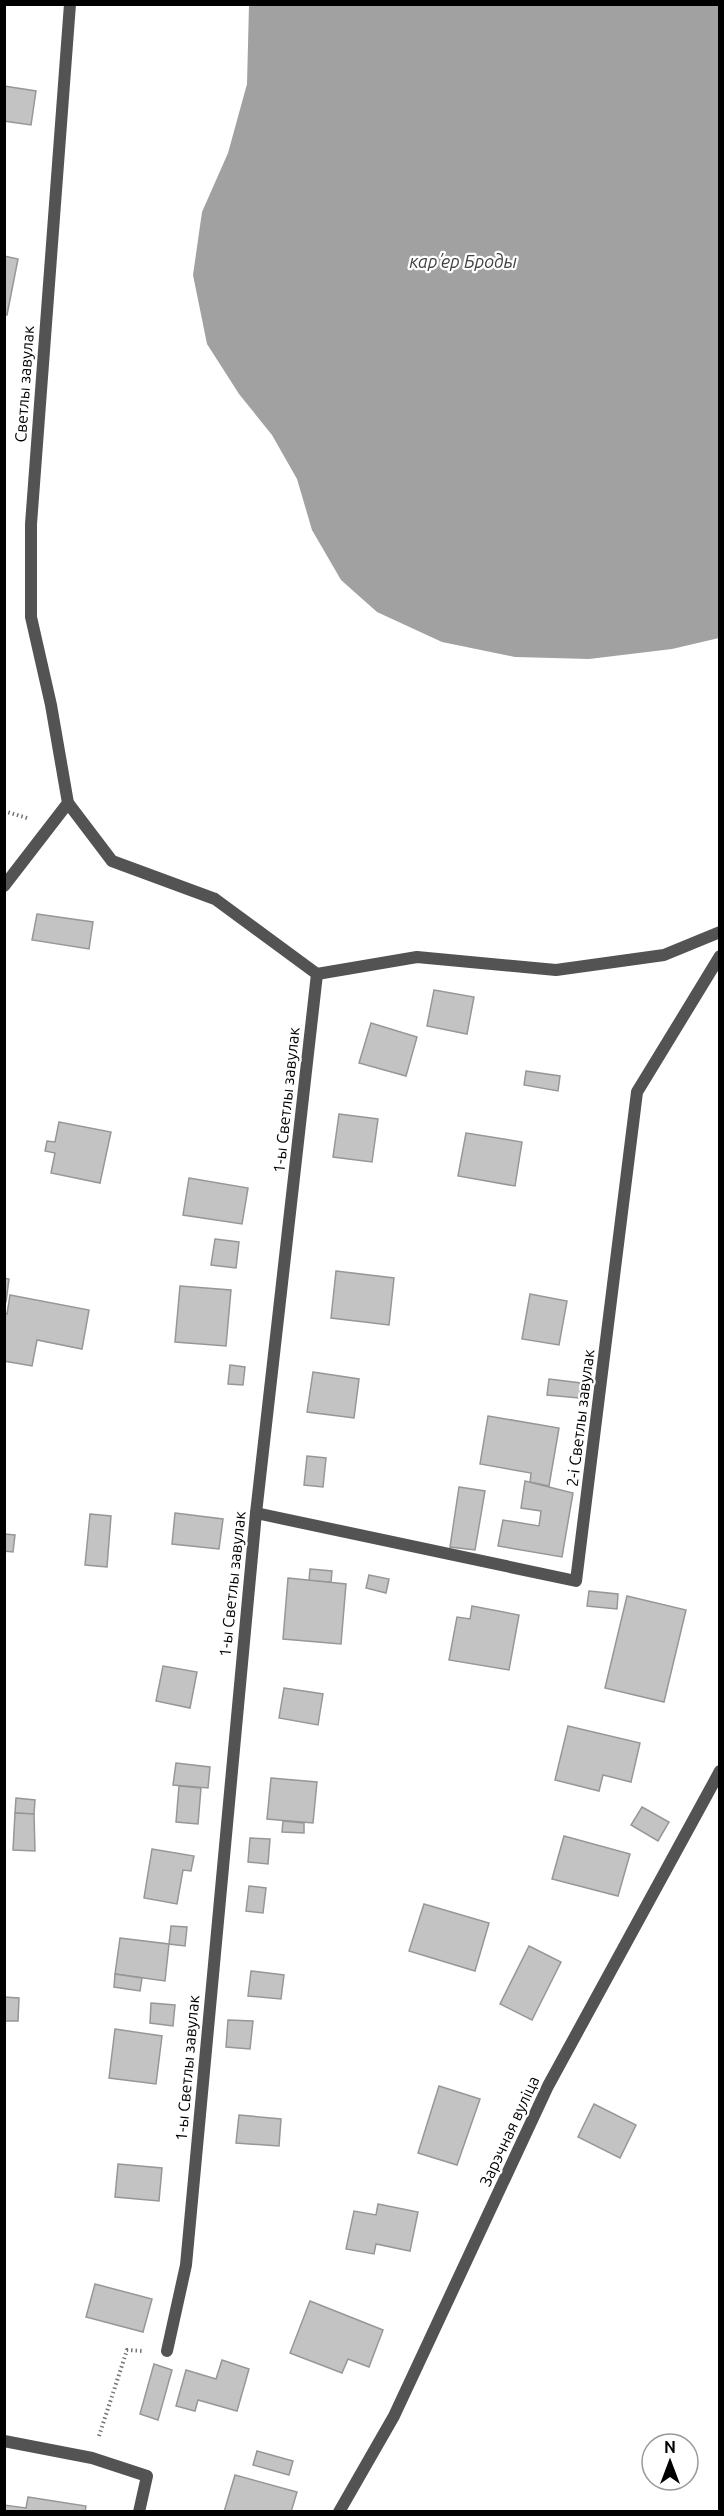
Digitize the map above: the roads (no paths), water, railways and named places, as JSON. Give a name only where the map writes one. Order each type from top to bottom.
[{"type":"street","name":"Светлы завулак","points":[[68,803],[51,705],[31,617],[31,524],[70,4]]},
{"type":"street","points":[[4,886],[68,803],[112,861],[215,899],[317,974],[417,957],[556,970],[664,955],[720,932]]},
{"type":"street","name":"2-і Светлы завулак","points":[[256,1513],[576,1581],[637,1092],[720,956]]},
{"type":"street","name":"1-ы Светлы завулак","points":[[168,2351],[186,2265],[256,1513],[317,974]]},
{"type":"street","name":"Зарэчная вуліца","points":[[339,2511],[394,2416],[548,2086],[720,1771]]},
{"type":"street","points":[[4,2441],[92,2458],[147,2476],[139,2511]]},
{"type":"water","name":"карʼер Броды","points":[[249,5],[719,5],[719,638],[672,649],[589,659],[515,657],[442,642],[377,612],[341,580],[312,530],[297,479],[272,435],[239,394],[207,344],[193,275],[202,212],[228,153],[247,84]]}]
